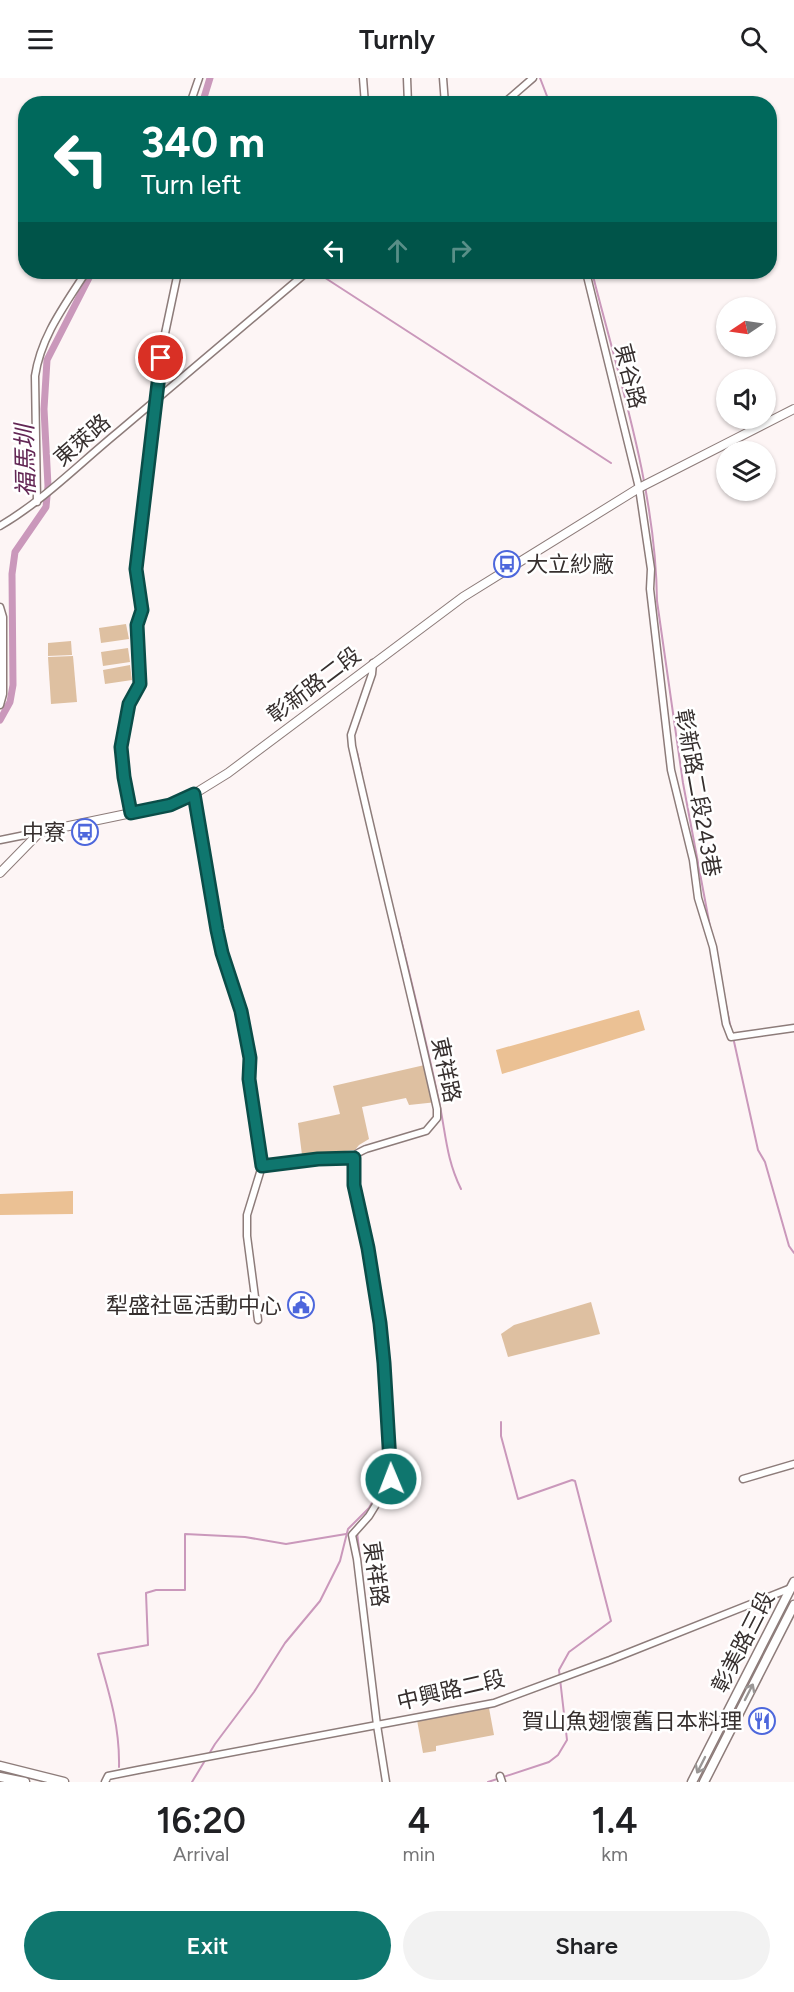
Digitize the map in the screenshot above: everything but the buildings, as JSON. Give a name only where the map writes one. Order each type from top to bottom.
[{"type":"main road","name":"彰美路三段","points":[[692,1782],[793,1585]]},
{"type":"main road","name":"彰美路三段","points":[[704,1782],[794,1605]]},
{"type":"main road","points":[[0,1766],[64,1782]]},
{"type":"main road","points":[[0,1777],[25,1782]]},
{"type":"street","points":[[193,96],[199,78]]},
{"type":"street","points":[[363,78],[364,96]]},
{"type":"street","points":[[406,78],[407,96]]},
{"type":"street","points":[[443,78],[444,96]]},
{"type":"street","points":[[512,96],[532,78]]},
{"type":"street","points":[[37,502],[35,376],[38,358],[44,341],[82,279]]},
{"type":"street","points":[[131,813],[121,747],[129,704],[140,684],[137,625],[142,610],[136,569],[163,343],[177,279]]},
{"type":"street","points":[[157,400],[299,279]]},
{"type":"street","name":"東谷路","points":[[588,279],[643,486]]},
{"type":"street","name":"東萊路","points":[[0,526],[37,502],[72,474],[117,432],[157,400]]},
{"type":"street","name":"彰新路二段","points":[[40,832],[170,805],[194,794],[228,773],[464,597],[643,486],[794,409]]},
{"type":"street","name":"彰新路二段243巷","points":[[643,486],[651,569],[650,589],[672,770],[693,860],[698,898],[713,947],[726,1024],[734,1036],[794,1028]]},
{"type":"street","points":[[0,607],[3,617],[1,704]]},
{"type":"street","name":"東祥路","points":[[373,663],[372,674],[351,735],[352,746],[437,1109],[437,1118],[426,1131],[366,1149],[354,1158],[354,1185],[368,1248],[380,1323],[392,1471],[388,1485],[374,1508],[352,1535],[357,1558],[386,1782]]},
{"type":"street","points":[[194,794],[217,930],[241,1011],[249,1051],[249,1079],[262,1166],[247,1215],[247,1238],[258,1320]]},
{"type":"street","points":[[0,840],[40,832]]},
{"type":"street","points":[[0,873],[40,832]]},
{"type":"street","points":[[262,1166],[318,1159],[354,1158]]},
{"type":"street","points":[[743,1479],[794,1464]]},
{"type":"street","name":"中興路二段","points":[[105,1782],[108,1776],[494,1703],[610,1660],[793,1585]]},
{"type":"shaded area","points":[[126,624],[129,639],[101,643],[99,628]]},
{"type":"shaded area","points":[[71,641],[72,655],[48,656],[48,643]]},
{"type":"shaded area","points":[[128,648],[130,662],[103,666],[101,652]]},
{"type":"shaded area","points":[[73,656],[77,702],[51,704],[48,657]]},
{"type":"shaded area","points":[[130,665],[132,680],[105,684],[103,670]]},
{"type":"shaded area","points":[[639,1010],[645,1030],[502,1074],[496,1050]]},
{"type":"shaded area","points":[[429,1064],[437,1102],[409,1105],[406,1098],[362,1107],[369,1139],[355,1150],[302,1155],[298,1123],[340,1114],[333,1086]]},
{"type":"shaded area","points":[[73,1191],[73,1214],[0,1215],[0,1194]]},
{"type":"shaded area","points":[[591,1302],[600,1334],[508,1357],[501,1334],[514,1325]]},
{"type":"shaded area","points":[[489,1708],[494,1735],[436,1746],[436,1751],[423,1753],[417,1720]]},
{"type":"waterway","name":"福馬圳","points":[[204,96],[210,78]]},
{"type":"waterway","points":[[540,78],[547,96]]},
{"type":"waterway","name":"福馬圳","points":[[0,720],[10,702],[13,685],[12,574],[15,552],[46,507],[48,486],[44,409],[47,360],[88,279]]},
{"type":"waterway","points":[[327,279],[611,463]]},
{"type":"waterway","points":[[594,279],[643,476],[655,559],[657,601],[683,783],[711,932]]},
{"type":"waterway","points":[[357,752],[362,776]]},
{"type":"waterway","points":[[398,927],[441,1109],[449,1154],[461,1189]]},
{"type":"waterway","points":[[724,996],[731,1029]]},
{"type":"waterway","points":[[733,1037],[758,1150],[765,1162],[789,1246],[794,1253]]},
{"type":"waterway","points":[[356,1179],[372,1247],[390,1402]]},
{"type":"waterway","points":[[192,1782],[215,1744],[254,1692],[285,1643],[320,1601],[340,1561],[348,1529],[369,1508],[388,1475],[382,1386]]},
{"type":"waterway","points":[[488,1782],[549,1762],[558,1755],[567,1740],[559,1670],[569,1652],[611,1621],[575,1481],[572,1480],[518,1499],[501,1436],[501,1422]]},
{"type":"waterway","points":[[387,1492],[396,1477],[392,1428]]},
{"type":"waterway","points":[[357,1532],[367,1618]]},
{"type":"waterway","points":[[119,1767],[116,1724],[98,1654],[148,1645],[146,1593],[156,1590],[185,1590],[185,1534],[245,1537],[286,1544],[346,1534]]},
{"type":"place","name":"大立紗廠","points":[[507,564]]},
{"type":"place","name":"中寮","points":[[85,832]]},
{"type":"place","name":"犁盛社區活動中心","points":[[301,1305]]},
{"type":"place","name":"賀山魚翅懷舊日本料理","points":[[762,1721]]},
{"type":"route","points":[[161,358],[136,569],[142,610],[137,625],[140,684],[129,704],[121,747],[131,813],[170,805],[194,794],[217,930],[241,1011],[250,1058],[249,1079],[262,1166],[318,1159],[354,1158],[354,1185],[368,1248],[380,1323],[391,1479]]}]
